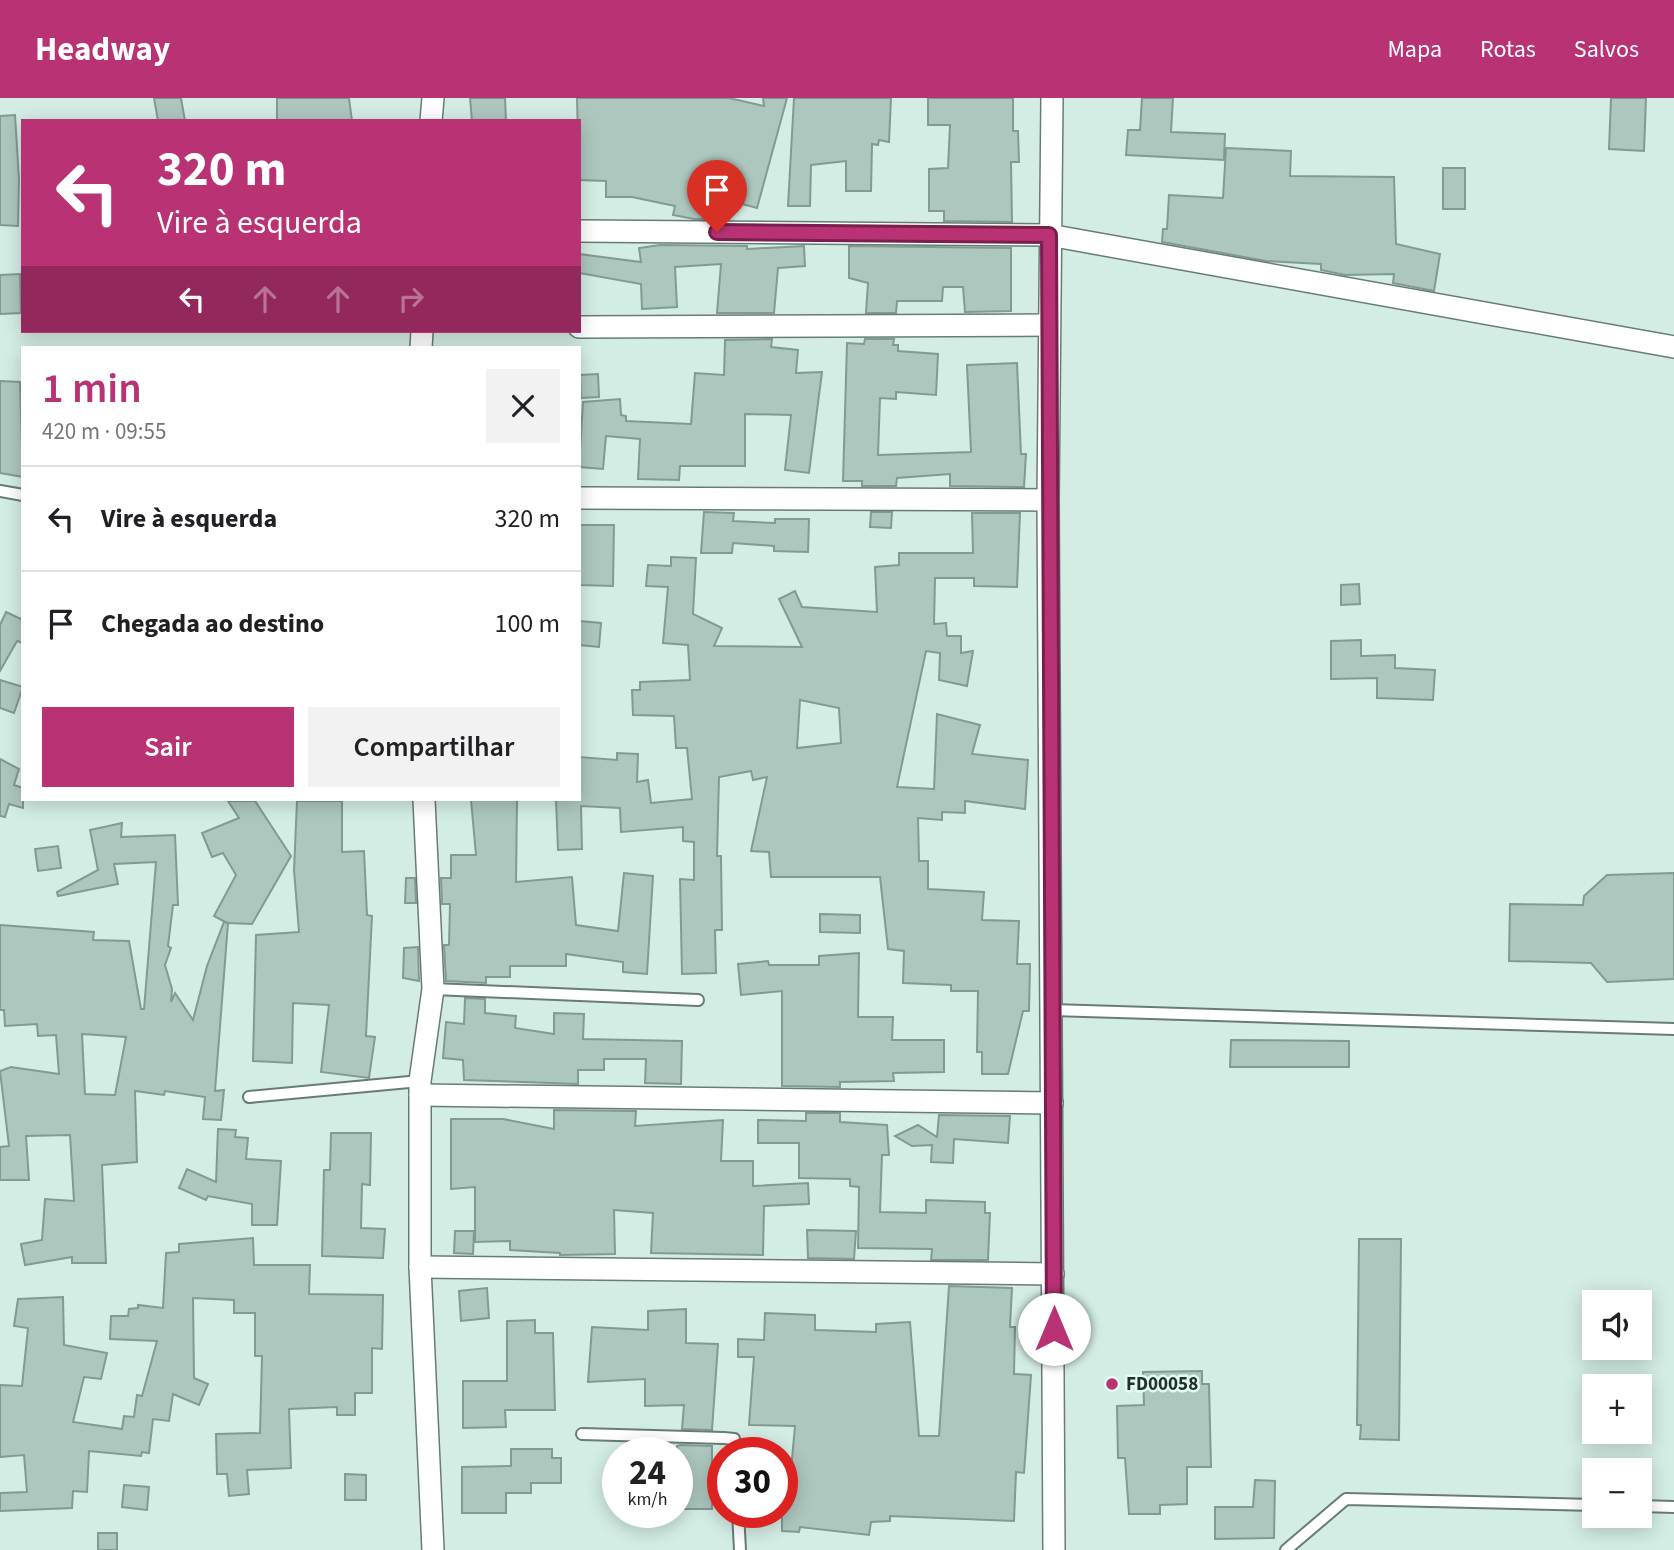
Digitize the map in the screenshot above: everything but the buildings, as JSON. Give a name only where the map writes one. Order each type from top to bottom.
[{"type":"street","points":[[431,119],[433,98]]},
{"type":"street","points":[[1052,98],[1048,500],[1054,1550]]},
{"type":"street","points":[[581,231],[1049,235],[1674,347]]},
{"type":"street","points":[[581,327],[1048,325]]},
{"type":"street","points":[[581,498],[1048,500]]},
{"type":"street","points":[[424,801],[433,989],[420,1088],[421,1267],[433,1550]]},
{"type":"street","points":[[420,1088],[1052,1103]]},
{"type":"street","points":[[421,1267],[1054,1273]]},
{"type":"lane","points":[[0,491],[21,495]]},
{"type":"lane","points":[[433,989],[698,1000]]},
{"type":"lane","points":[[1052,1010],[1674,1029]]},
{"type":"lane","points":[[248,1097],[420,1088]]},
{"type":"lane","points":[[582,1434],[707,1438]]},
{"type":"lane","points":[[1286,1550],[1346,1499],[1582,1505]]},
{"type":"lane","points":[[1652,1506],[1674,1507]]},
{"type":"lane","points":[[739,1528],[740,1550]]},
{"type":"place","name":"FD00058","points":[[1112,1384]]},
{"type":"route","points":[[717,232],[1049,235],[1048,500],[1054,1329]]}]
